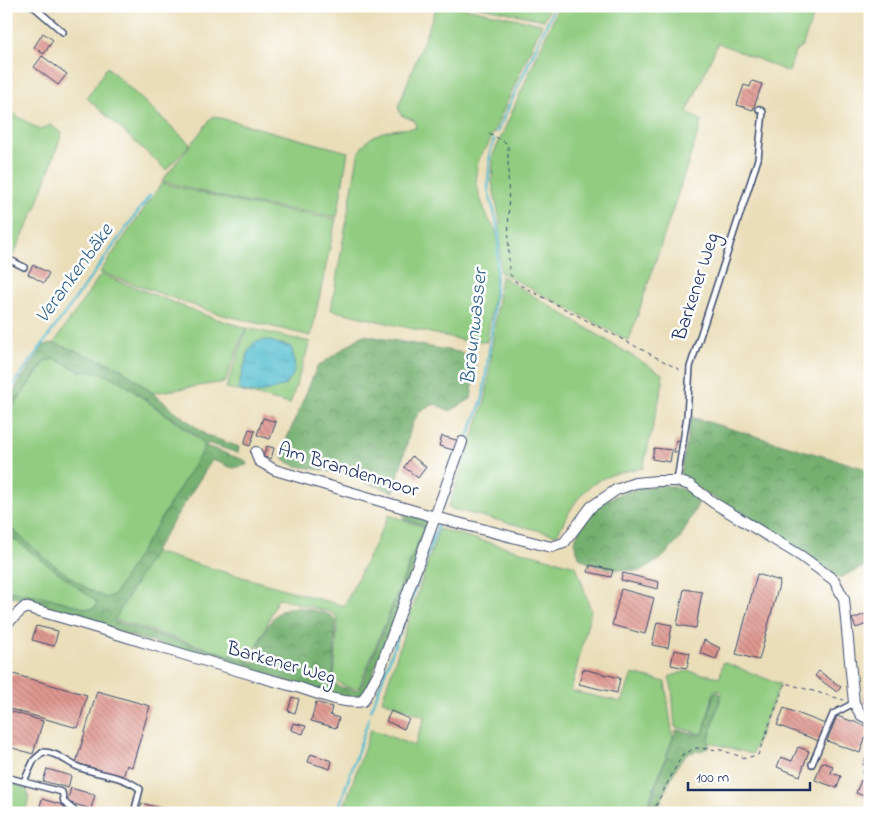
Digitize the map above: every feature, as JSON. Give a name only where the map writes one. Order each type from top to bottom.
[{"type":"street","name":"Barkener Weg","points":[[6,624],[25,607],[104,628],[258,677],[344,700],[364,701],[379,672],[462,442]]},
{"type":"street","name":"Am Brandenmoor","points":[[256,452],[259,461],[276,470],[435,517]]},
{"type":"street","points":[[435,517],[551,547],[564,542],[591,507],[616,490],[635,483],[677,481],[690,485],[714,503],[801,556],[834,580],[844,599],[854,703],[861,714],[870,720]]},
{"type":"lane","points":[[6,15],[8,6]]},
{"type":"lane","points":[[33,6],[63,32]]},
{"type":"lane","name":"Barkener Weg","points":[[677,481],[688,416],[690,375],[693,358],[760,153],[763,112],[759,109]]},
{"type":"lane","points":[[6,258],[24,267]]},
{"type":"lane","points":[[812,764],[833,714],[854,703]]},
{"type":"lane","points":[[24,781],[34,760],[43,752],[52,752],[78,767],[132,782],[140,788],[134,813]]},
{"type":"lane","points":[[6,776],[62,792],[64,802],[77,813]]},
{"type":"path","points":[[489,133],[508,144],[509,273],[518,284],[690,375]]},
{"type":"path","points":[[652,813],[682,755],[696,748],[721,750],[745,758],[758,755],[785,683],[854,703]]},
{"type":"green space","points":[[437,6],[455,6],[542,24],[487,147],[481,155],[476,172],[481,200],[488,218],[495,229],[498,254],[487,342],[461,340],[331,310],[358,155],[368,140],[382,132],[416,128],[415,121],[401,115],[398,107]]},
{"type":"green space","points":[[476,6],[550,6],[544,20]]},
{"type":"green space","points":[[559,6],[817,6],[802,47],[795,52],[789,72],[718,43],[687,112],[702,121],[629,341],[500,272],[500,221],[492,182],[493,155]]},
{"type":"green space","points":[[107,67],[190,144],[166,170],[87,98]]},
{"type":"green space","points":[[6,109],[40,130],[50,125],[62,133],[36,208],[13,256],[6,255]]},
{"type":"green space","points":[[213,116],[348,152],[337,217],[238,201],[162,181]]},
{"type":"green space","points":[[162,183],[242,203],[336,219],[311,336],[215,313],[100,272]]},
{"type":"green space","points":[[101,274],[213,318],[246,328],[225,382],[153,393],[119,367],[54,343]]},
{"type":"green space","points":[[501,276],[662,374],[663,383],[643,468],[611,475],[589,487],[580,496],[557,535],[448,508],[486,398]]},
{"type":"green space","points":[[247,328],[310,342],[290,404],[226,388]],"holes":[[[283,344],[291,347],[295,361],[286,385],[258,393],[238,388],[249,350]]]},
{"type":"green space","points":[[363,335],[464,353],[476,364],[471,399],[450,411],[435,404],[420,411],[412,424],[394,492],[340,473],[297,466],[285,461],[282,454],[317,367]]},
{"type":"green space","points":[[54,343],[119,367],[206,435],[239,447],[238,453],[207,443],[206,446],[246,461],[247,465],[233,468],[212,460],[155,550],[114,621],[251,663],[259,661],[262,655],[259,645],[268,625],[279,612],[294,607],[325,613],[336,620],[333,681],[339,687],[357,690],[361,686],[425,526],[404,519],[404,512],[432,521],[365,694],[345,698],[24,605],[28,601],[6,595],[6,591],[42,596],[88,609],[95,608],[97,602],[6,533],[6,524],[54,565],[80,584],[106,598],[114,595],[203,450],[203,443],[197,436],[118,380],[98,372],[80,371],[55,359],[45,361],[6,416],[6,402],[44,345]]},
{"type":"green space","points":[[55,359],[80,371],[98,372],[118,380],[203,442],[203,450],[114,595],[106,598],[67,575],[6,524],[6,416],[46,361]]},
{"type":"green space","points":[[691,417],[870,470],[870,564],[839,578],[761,525],[741,515],[680,477]]},
{"type":"green space","points":[[664,485],[689,492],[698,504],[680,539],[661,559],[639,571],[614,569],[590,564],[580,558],[574,543],[579,529],[583,521],[599,505],[619,494],[641,488]]},
{"type":"green space","points":[[389,515],[424,527],[359,687],[352,688],[334,679],[338,619],[332,613],[278,598],[251,662],[114,619],[154,552],[344,606]]},
{"type":"green space","points":[[439,529],[576,566],[591,610],[571,691],[622,702],[632,674],[665,682],[673,738],[644,813],[342,813],[371,729],[414,746],[425,717],[382,700]]},
{"type":"green space","points":[[6,533],[93,597],[97,602],[95,608],[88,609],[42,596],[6,591]]},
{"type":"green space","points":[[723,662],[780,684],[752,754],[708,742],[722,692],[719,689],[714,691],[703,734],[675,727],[672,688],[669,677],[686,671],[720,677]]},
{"type":"green space","points":[[718,691],[721,695],[708,742],[710,746],[688,754],[683,758],[674,772],[656,813],[646,813],[676,730],[703,735],[714,693]]},
{"type":"green space","points":[[6,782],[20,786],[27,791],[28,799],[25,813],[6,813]]},
{"type":"water","points":[[266,340],[291,347],[294,367],[290,380],[277,389],[268,391],[251,392],[238,388],[249,350],[255,342]]},
{"type":"building","points":[[43,33],[53,40],[44,54],[34,47]]},
{"type":"building","points":[[42,56],[67,74],[58,85],[34,67]]},
{"type":"building","points":[[752,81],[762,84],[753,110],[737,105],[744,85],[750,87]]},
{"type":"building","points":[[33,265],[49,273],[44,283],[28,274]]},
{"type":"building","points":[[263,418],[276,422],[270,439],[257,435]]},
{"type":"building","points":[[249,429],[255,431],[250,446],[244,444]]},
{"type":"building","points":[[442,436],[460,441],[457,451],[439,446]]},
{"type":"building","points":[[676,440],[680,441],[678,452],[674,452]]},
{"type":"building","points":[[267,446],[274,448],[271,459],[263,457]]},
{"type":"building","points":[[654,448],[672,450],[670,462],[652,459]]},
{"type":"building","points":[[412,456],[426,467],[418,478],[404,467]]},
{"type":"building","points":[[590,565],[613,570],[611,577],[588,572]]},
{"type":"building","points":[[623,573],[659,582],[658,589],[621,580]]},
{"type":"building","points":[[757,574],[780,581],[759,660],[736,654]]},
{"type":"building","points":[[621,589],[654,598],[645,634],[612,625]]},
{"type":"building","points":[[684,589],[702,592],[696,628],[677,625]]},
{"type":"building","points":[[866,614],[870,623],[856,628],[852,619]]},
{"type":"building","points":[[657,622],[672,625],[668,648],[652,645]]},
{"type":"building","points":[[36,626],[58,631],[54,646],[32,640]]},
{"type":"building","points":[[704,640],[720,648],[716,659],[700,653]]},
{"type":"building","points":[[674,650],[690,653],[687,668],[671,665]]},
{"type":"building","points":[[583,669],[620,678],[617,693],[579,684]]},
{"type":"building","points":[[819,671],[841,687],[837,692],[815,676]]},
{"type":"building","points":[[6,672],[87,695],[78,728],[6,708]]},
{"type":"building","points":[[866,683],[870,684],[870,705],[863,703]]},
{"type":"building","points":[[97,691],[150,706],[132,767],[127,765],[123,777],[76,763]]},
{"type":"building","points":[[292,697],[299,699],[295,713],[288,711]]},
{"type":"building","points":[[316,702],[332,707],[330,715],[339,718],[336,728],[311,721]]},
{"type":"building","points":[[784,708],[825,724],[819,741],[777,725]]},
{"type":"building","points":[[6,710],[43,721],[33,754],[6,746]]},
{"type":"building","points":[[391,711],[409,719],[404,729],[386,721]]},
{"type":"building","points":[[837,716],[869,727],[860,753],[827,741]]},
{"type":"building","points":[[293,723],[306,726],[303,734],[291,730]]},
{"type":"building","points":[[798,747],[809,751],[800,776],[777,767],[781,757],[792,761]]},
{"type":"building","points":[[870,747],[870,768],[863,765]]},
{"type":"building","points":[[311,754],[332,761],[330,769],[308,762]]},
{"type":"building","points":[[822,762],[833,766],[831,773],[841,776],[837,788],[815,780]]},
{"type":"building","points":[[47,769],[71,776],[68,788],[43,781]]},
{"type":"building","points":[[861,780],[870,784],[870,798],[856,793]]},
{"type":"building","points":[[71,788],[95,795],[91,809],[67,802]]},
{"type":"building","points":[[42,799],[66,806],[64,813],[38,813]]},
{"type":"building","points":[[142,803],[173,812],[173,813],[139,813]]},
{"type":"waterway","name":"Braunwasser","points":[[497,132],[555,6]]},
{"type":"waterway","name":"Braunwasser","points":[[466,442],[483,398],[492,328],[499,239],[488,189],[490,152],[494,140]]},
{"type":"waterway","name":"Verankenbäke","points":[[6,395],[150,195]]},
{"type":"waterway","name":"Braunwasser","points":[[371,711],[438,525]]},
{"type":"waterway","name":"Braunwasser","points":[[337,813],[369,718]]}]
